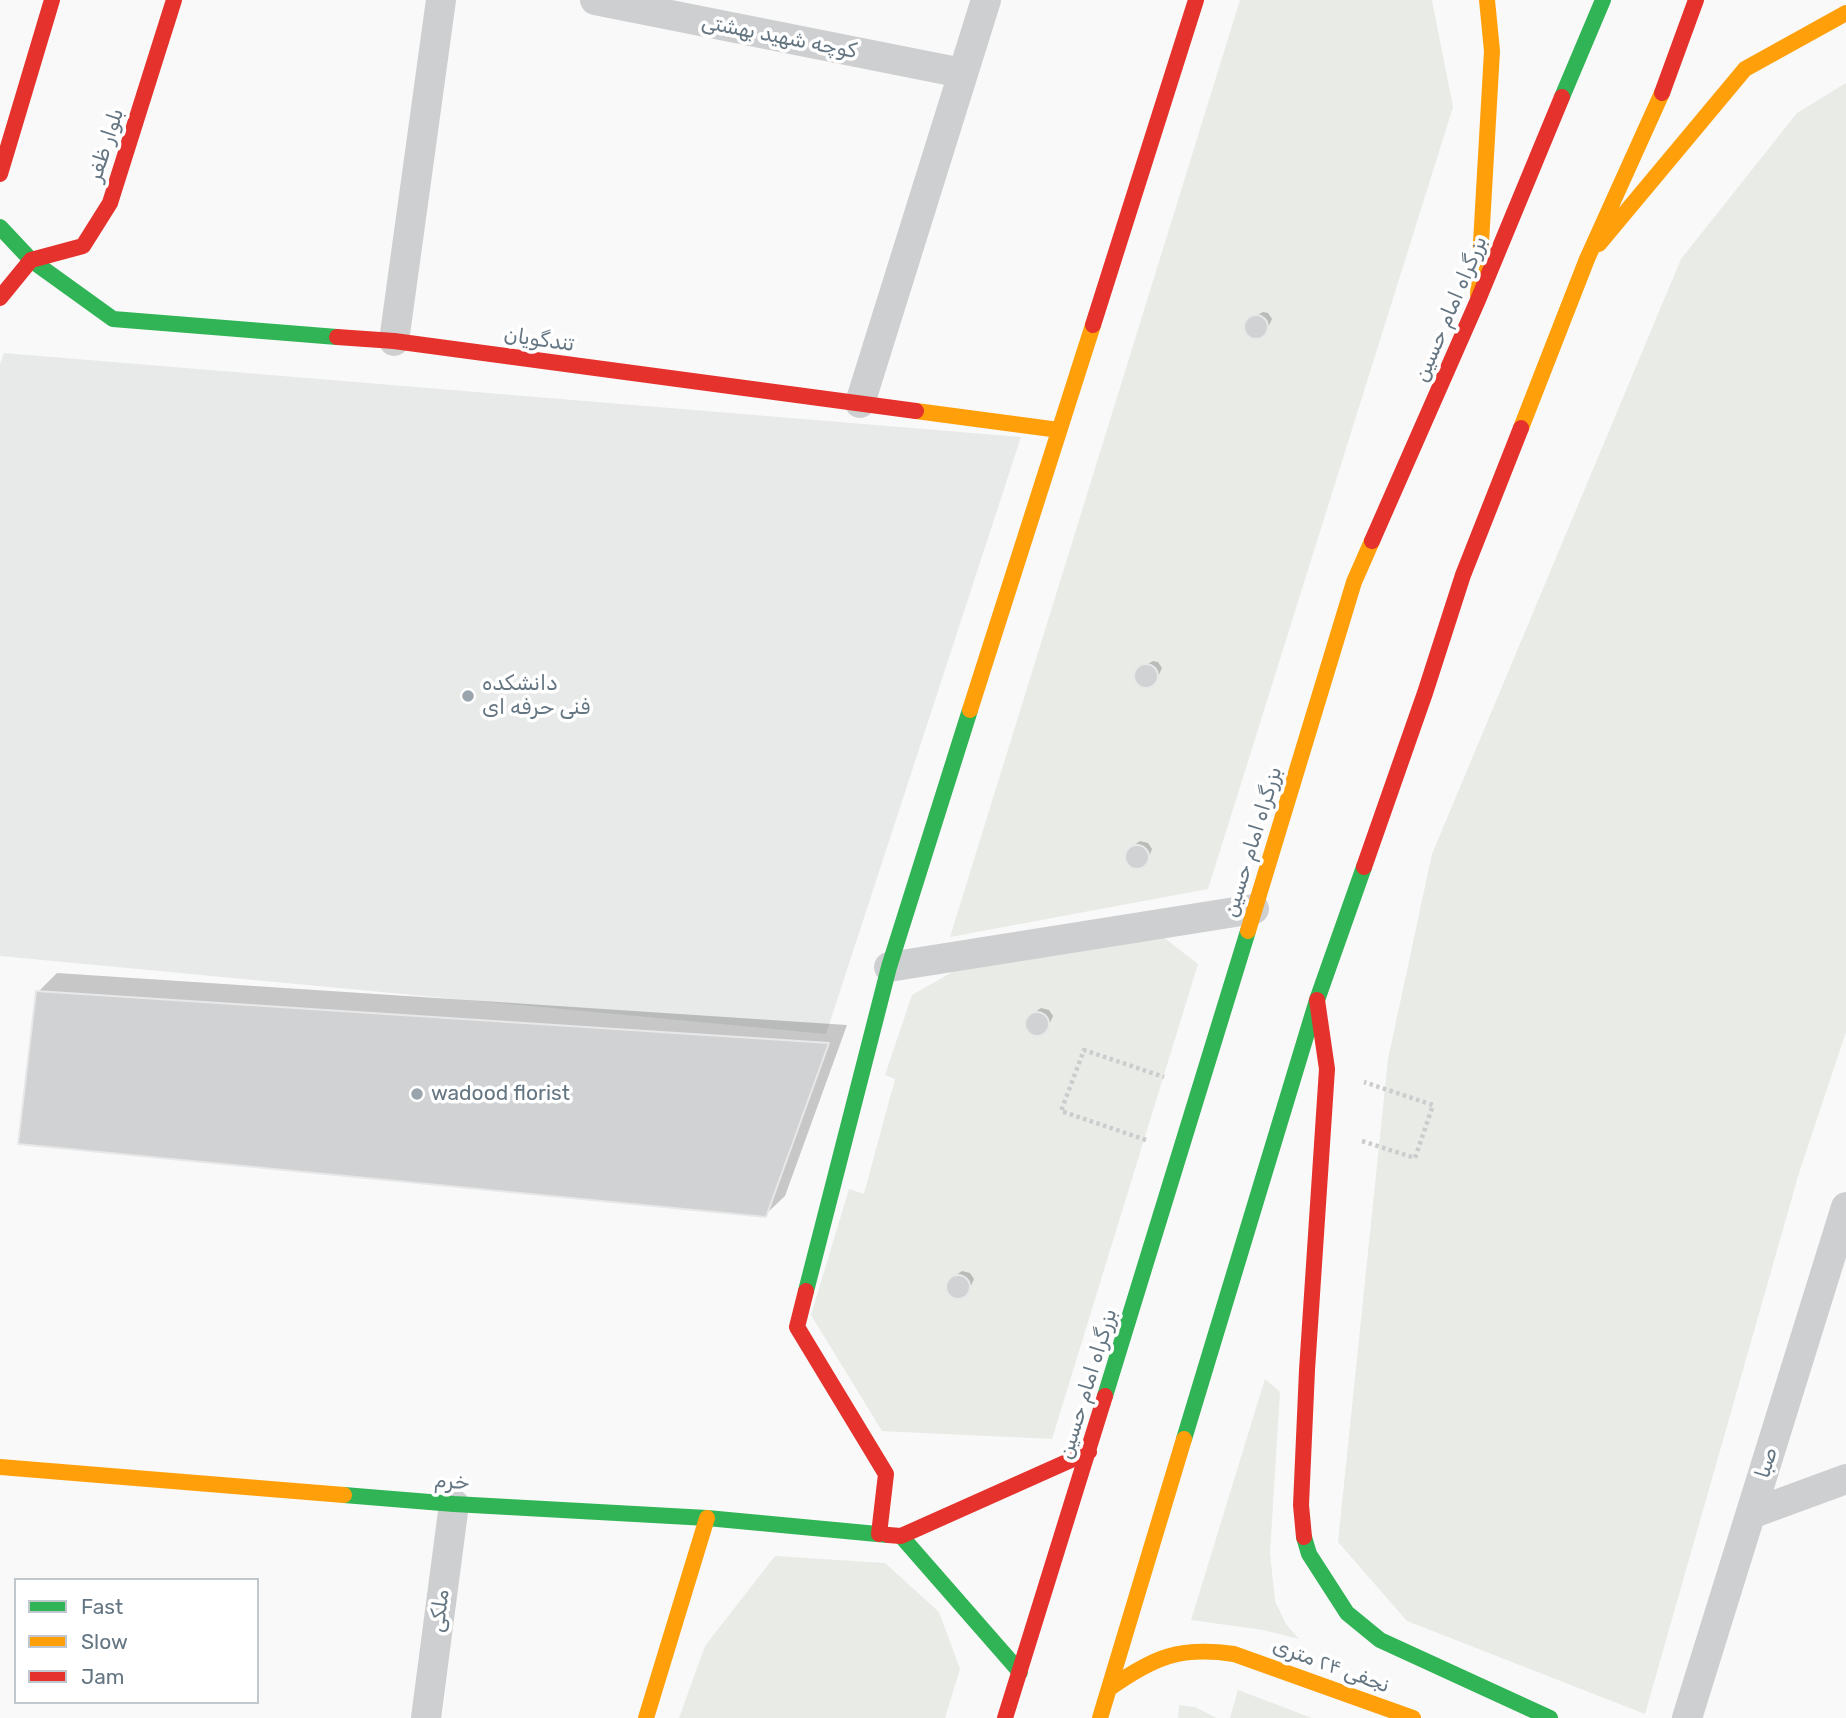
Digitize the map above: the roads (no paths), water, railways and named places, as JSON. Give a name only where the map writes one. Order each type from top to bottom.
[{"type":"main road","points":[[0,174],[52,0]]},
{"type":"main road","name":"بلوار ظفر","points":[[31,260],[83,246],[110,203],[174,0]]},
{"type":"main road","points":[[879,1534],[886,1474],[797,1327],[889,967],[1196,0]]},
{"type":"main road","points":[[1478,300],[1492,51],[1487,0]]},
{"type":"main road","name":"بزرگراه امام حسین","points":[[1005,1718],[1181,1153],[1354,582],[1478,300],[1603,0]]},
{"type":"main road","points":[[1100,1718],[1317,1000],[1463,575],[1587,259],[1667,82],[1696,0]]},
{"type":"main road","points":[[1587,259],[1745,69],[1846,13]]},
{"type":"main road","points":[[0,227],[31,260],[0,298]]},
{"type":"main road","name":"تندگویان","points":[[31,260],[113,319],[394,341],[1059,430]]},
{"type":"main road","points":[[1317,1000],[1327,1069],[1300,1505],[1302,1529],[1309,1554],[1347,1613],[1380,1640],[1550,1718]]},
{"type":"main road","points":[[1020,1672],[901,1536],[1089,1452]]},
{"type":"main road","name":"خرم","points":[[0,1467],[454,1504],[707,1518],[901,1536]]},
{"type":"main road","points":[[646,1718],[707,1518]]},
{"type":"main road","name":"نجفی ۲۴ متری","points":[[1110,1688],[1142,1665],[1172,1653],[1207,1649],[1234,1654],[1413,1718]]},
{"type":"street","points":[[394,341],[441,0]]},
{"type":"street","name":"کوچه شهید بهشتی","points":[[596,0],[962,73]]},
{"type":"street","points":[[860,403],[986,0]]},
{"type":"street","points":[[889,967],[1254,909]]},
{"type":"street","name":"صبا","points":[[1687,1718],[1846,1207]]},
{"type":"street","points":[[1751,1514],[1846,1479]]},
{"type":"street","name":"ملکی","points":[[426,1718],[454,1504]]},
{"type":"place","name":"دانشکده فنی حرفه ای","points":[[468,696]]},
{"type":"place","name":"wadood florist","points":[[417,1094]]}]
